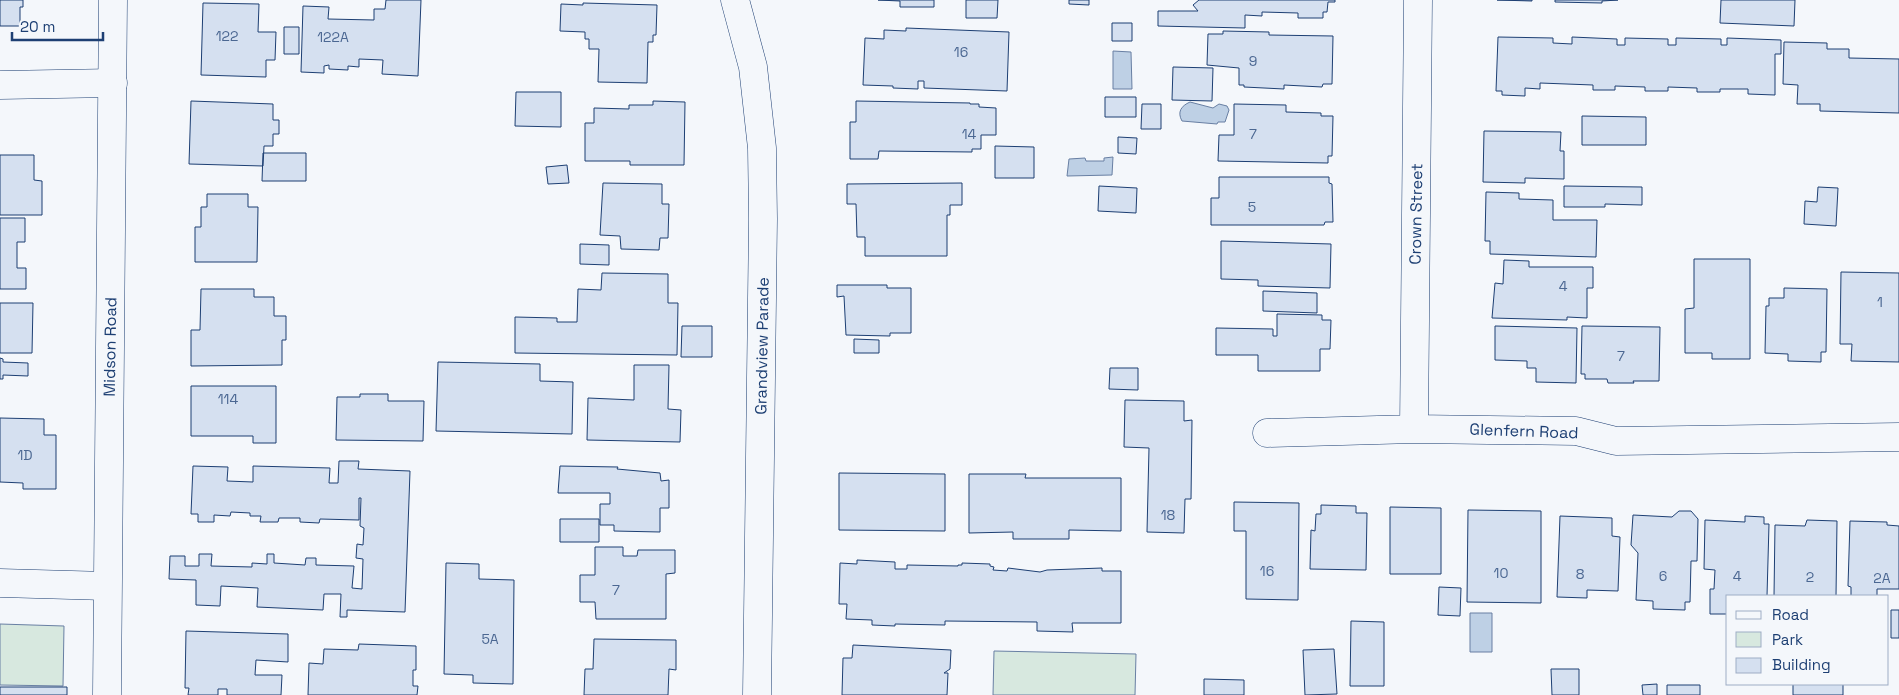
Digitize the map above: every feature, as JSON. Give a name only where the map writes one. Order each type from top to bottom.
[{"type":"street","name":"Midson Road","points":[[107,695],[113,0]]},
{"type":"street","name":"Grandview Parade","points":[[735,0],[753,67],[762,148],[763,220],[757,695]]},
{"type":"street","name":"Crown Street","points":[[1414,429],[1418,0]]},
{"type":"street","points":[[0,84],[113,83]]},
{"type":"street","name":"Glenfern Road","points":[[1267,433],[1414,429],[1576,431],[1616,441],[1899,437]]},
{"type":"street","points":[[0,583],[107,586]]},
{"type":"green space","points":[[0,624],[64,626],[63,686],[0,685]]},
{"type":"green space","points":[[994,651],[1136,654],[1135,695],[993,695]]},
{"type":"water","points":[[1113,51],[1131,52],[1132,89],[1113,89]]},
{"type":"water","points":[[1190,102],[1213,108],[1219,104],[1227,106],[1229,110],[1225,122],[1218,122],[1217,124],[1182,121],[1181,110],[1184,105]]},
{"type":"water","points":[[1113,157],[1112,175],[1067,176],[1069,159],[1085,158],[1086,161],[1104,161],[1104,158]]},
{"type":"water","points":[[1470,613],[1492,613],[1492,652],[1470,652]]},
{"type":"building","points":[[0,0],[23,0],[23,7],[20,7],[20,26],[0,26]]},
{"type":"building","points":[[386,0],[421,0],[418,76],[382,74],[383,60],[359,59],[359,67],[348,66],[348,70],[329,69],[329,65],[324,66],[324,73],[301,72],[303,6],[329,7],[328,19],[374,20],[374,9],[385,9]]},
{"type":"building","points":[[878,0],[934,0],[934,7],[900,7],[900,1]]},
{"type":"building","points":[[966,0],[998,0],[997,18],[966,18]]},
{"type":"building","points":[[1069,0],[1089,0],[1089,5],[1069,4]]},
{"type":"building","points":[[1199,0],[1335,0],[1335,2],[1328,2],[1327,12],[1323,12],[1323,18],[1298,18],[1298,13],[1262,12],[1262,16],[1245,15],[1245,28],[1158,26],[1158,11],[1198,11],[1193,5]]},
{"type":"building","points":[[1497,0],[1532,0],[1532,1]]},
{"type":"building","points":[[1555,0],[1618,0],[1602,1],[1602,3],[1555,2]]},
{"type":"building","points":[[1721,0],[1795,0],[1794,26],[1720,23]]},
{"type":"building","points":[[203,3],[259,4],[258,32],[276,32],[275,60],[266,60],[266,77],[201,75]]},
{"type":"building","points":[[583,3],[657,5],[656,35],[653,35],[653,42],[648,42],[647,83],[598,82],[599,49],[589,49],[589,39],[585,39],[585,32],[560,31],[561,4],[583,5]]},
{"type":"building","points":[[1112,23],[1132,23],[1132,41],[1112,41]]},
{"type":"building","points":[[284,27],[299,27],[299,54],[284,54]]},
{"type":"building","points":[[906,28],[1009,32],[1007,91],[924,88],[924,81],[918,81],[918,89],[863,85],[865,38],[884,39],[884,30],[906,31]]},
{"type":"building","points":[[1223,31],[1269,32],[1269,35],[1333,36],[1332,84],[1323,84],[1322,87],[1284,85],[1284,89],[1244,87],[1244,85],[1239,85],[1239,68],[1207,65],[1208,34],[1223,34]]},
{"type":"building","points":[[1498,37],[1553,38],[1553,43],[1572,44],[1572,37],[1617,39],[1617,45],[1625,45],[1625,38],[1668,39],[1668,45],[1676,45],[1676,38],[1721,39],[1721,45],[1727,45],[1727,38],[1781,40],[1781,54],[1775,54],[1775,95],[1748,94],[1748,89],[1720,89],[1720,92],[1697,92],[1697,88],[1668,87],[1668,91],[1645,91],[1645,87],[1615,86],[1615,90],[1593,90],[1593,85],[1540,83],[1540,89],[1525,88],[1525,96],[1502,95],[1502,91],[1496,91]]},
{"type":"building","points":[[1784,42],[1827,43],[1827,49],[1849,49],[1849,58],[1899,59],[1899,113],[1820,111],[1820,104],[1797,104],[1798,85],[1783,84]]},
{"type":"building","points":[[1173,67],[1213,68],[1212,101],[1172,100]]},
{"type":"building","points":[[516,92],[561,92],[561,127],[515,126]]},
{"type":"building","points":[[1105,97],[1136,97],[1136,117],[1105,117]]},
{"type":"building","points":[[191,101],[273,104],[273,120],[279,120],[279,134],[273,134],[273,146],[264,146],[263,166],[189,164]]},
{"type":"building","points":[[653,101],[685,102],[684,165],[630,165],[630,161],[585,161],[585,123],[594,123],[594,108],[629,109],[629,105],[653,105]]},
{"type":"building","points":[[856,101],[970,103],[979,104],[979,107],[996,108],[996,135],[981,135],[981,149],[972,149],[972,152],[879,151],[878,159],[850,159],[850,122],[856,122]]},
{"type":"building","points":[[1142,104],[1161,104],[1161,129],[1141,129]]},
{"type":"building","points":[[1234,104],[1286,105],[1286,112],[1321,113],[1321,116],[1333,116],[1332,156],[1328,156],[1328,163],[1218,161],[1219,135],[1234,135]]},
{"type":"building","points":[[1582,116],[1646,117],[1646,145],[1582,145]]},
{"type":"building","points":[[1484,131],[1561,132],[1560,151],[1564,151],[1564,179],[1525,178],[1525,183],[1483,182]]},
{"type":"building","points":[[1118,137],[1137,138],[1136,154],[1118,153]]},
{"type":"building","points":[[995,146],[1034,147],[1034,178],[995,178]]},
{"type":"building","points":[[263,153],[306,153],[306,181],[262,181]]},
{"type":"building","points":[[0,155],[34,155],[34,180],[42,181],[42,215],[0,215]]},
{"type":"building","points":[[567,165],[569,183],[548,184],[546,167]]},
{"type":"building","points":[[1219,177],[1329,177],[1329,183],[1332,184],[1333,222],[1325,222],[1324,225],[1211,225],[1211,198],[1219,198]]},
{"type":"building","points":[[603,183],[662,184],[662,204],[669,204],[668,238],[660,238],[659,250],[621,249],[620,236],[600,235]]},
{"type":"building","points":[[962,183],[962,205],[950,205],[950,215],[947,215],[947,256],[865,256],[865,237],[857,237],[856,204],[847,204],[847,184]]},
{"type":"building","points":[[1099,186],[1137,188],[1136,213],[1098,211]]},
{"type":"building","points":[[1564,186],[1642,187],[1642,205],[1605,204],[1605,207],[1564,207]]},
{"type":"building","points":[[1818,187],[1838,188],[1836,226],[1804,224],[1805,201],[1817,202]]},
{"type":"building","points":[[1486,192],[1519,193],[1519,199],[1553,200],[1553,220],[1597,220],[1596,257],[1490,254],[1490,241],[1485,241]]},
{"type":"building","points":[[207,194],[248,194],[248,207],[258,207],[257,262],[195,262],[195,227],[201,227],[201,207],[207,207]]},
{"type":"building","points":[[0,218],[25,218],[25,242],[17,242],[17,268],[26,268],[26,289],[0,289]]},
{"type":"building","points":[[1221,241],[1331,244],[1330,288],[1258,286],[1258,280],[1221,279]]},
{"type":"building","points":[[580,244],[609,245],[609,265],[580,264]]},
{"type":"building","points":[[1694,259],[1750,259],[1750,359],[1712,359],[1712,353],[1685,353],[1685,309],[1694,308]]},
{"type":"building","points":[[1504,260],[1529,261],[1529,267],[1593,267],[1593,288],[1587,288],[1587,318],[1567,317],[1567,320],[1492,318],[1495,283],[1503,284]]},
{"type":"building","points":[[1841,272],[1899,273],[1899,362],[1851,361],[1852,344],[1840,344]]},
{"type":"building","points":[[602,273],[668,274],[668,303],[678,303],[677,355],[515,353],[515,317],[557,318],[557,322],[577,322],[578,289],[601,290]]},
{"type":"building","points":[[837,285],[887,285],[887,288],[911,288],[911,333],[890,333],[890,336],[846,335],[844,296],[837,297]]},
{"type":"building","points":[[1784,288],[1827,289],[1826,352],[1821,352],[1821,362],[1788,361],[1788,354],[1765,353],[1766,306],[1769,306],[1769,298],[1784,298]]},
{"type":"building","points":[[201,289],[254,289],[254,297],[274,297],[274,316],[286,316],[286,340],[282,340],[282,365],[191,366],[191,330],[200,330]]},
{"type":"building","points":[[1263,291],[1317,293],[1317,313],[1263,311]]},
{"type":"building","points":[[0,303],[33,303],[32,353],[0,353]]},
{"type":"building","points":[[1277,314],[1322,315],[1322,320],[1331,320],[1330,349],[1320,349],[1320,371],[1258,371],[1258,355],[1216,355],[1216,328],[1273,329],[1273,336],[1277,336]]},
{"type":"building","points":[[682,326],[712,326],[712,357],[681,357]]},
{"type":"building","points":[[1495,326],[1577,328],[1576,383],[1536,382],[1536,368],[1527,368],[1527,361],[1495,360]]},
{"type":"building","points":[[1582,326],[1660,327],[1659,381],[1608,383],[1607,379],[1585,379],[1585,374],[1581,374]]},
{"type":"building","points":[[854,339],[879,340],[879,353],[854,353]]},
{"type":"building","points":[[0,358],[3,359],[3,362],[28,363],[28,376],[3,375],[3,379],[0,379]]},
{"type":"building","points":[[438,362],[540,364],[540,381],[573,382],[572,434],[436,431]]},
{"type":"building","points":[[634,365],[669,365],[668,409],[681,410],[680,442],[587,440],[588,398],[634,400]]},
{"type":"building","points":[[1110,368],[1138,368],[1138,390],[1109,389]]},
{"type":"building","points":[[191,386],[276,386],[276,443],[253,443],[253,436],[191,436]]},
{"type":"building","points":[[360,394],[388,394],[388,401],[424,401],[423,441],[336,440],[337,397],[360,397]]},
{"type":"building","points":[[1125,400],[1184,401],[1184,421],[1192,420],[1191,499],[1185,499],[1184,533],[1147,532],[1149,448],[1124,447]]},
{"type":"building","points":[[0,418],[44,419],[44,435],[56,435],[56,489],[23,489],[23,483],[0,482]]},
{"type":"building","points":[[339,461],[359,461],[358,469],[410,471],[405,612],[347,610],[347,617],[340,617],[341,594],[324,594],[323,610],[257,607],[258,588],[221,586],[220,606],[196,605],[196,580],[169,579],[170,556],[185,556],[185,566],[199,566],[199,554],[212,554],[211,566],[252,567],[252,563],[267,564],[267,554],[274,554],[274,563],[305,565],[306,558],[316,558],[316,565],[354,566],[352,588],[362,589],[363,559],[356,558],[357,544],[363,545],[364,528],[360,526],[361,498],[359,498],[359,520],[320,519],[319,523],[300,522],[300,518],[279,518],[278,522],[260,522],[261,516],[250,516],[250,513],[231,512],[230,516],[214,515],[214,522],[198,522],[198,514],[191,514],[193,466],[228,467],[227,481],[253,482],[253,466],[330,468],[329,483],[338,483]]},
{"type":"building","points":[[560,466],[618,467],[617,469],[660,473],[661,481],[669,480],[669,508],[660,508],[660,532],[614,531],[614,525],[600,525],[600,504],[610,504],[610,493],[558,493]]},
{"type":"building","points":[[839,473],[945,474],[945,531],[839,530]]},
{"type":"building","points":[[969,474],[1026,474],[1025,478],[1121,478],[1121,531],[1069,530],[1069,539],[1013,539],[1013,532],[969,533]]},
{"type":"building","points":[[1234,502],[1299,503],[1298,600],[1246,599],[1246,531],[1234,531]]},
{"type":"building","points":[[1321,505],[1356,506],[1356,513],[1367,513],[1366,570],[1310,569],[1311,530],[1315,531],[1316,514],[1321,514]]},
{"type":"building","points":[[1390,507],[1441,508],[1441,574],[1390,574]]},
{"type":"building","points":[[1468,510],[1541,511],[1541,603],[1467,602]]},
{"type":"building","points":[[1679,511],[1691,511],[1698,519],[1697,561],[1691,561],[1690,602],[1685,602],[1685,610],[1653,609],[1653,601],[1636,600],[1638,553],[1631,545],[1633,515],[1672,517]]},
{"type":"building","points":[[1560,516],[1612,518],[1612,536],[1620,537],[1618,591],[1587,590],[1587,598],[1557,597]]},
{"type":"building","points":[[1745,516],[1764,517],[1764,524],[1769,524],[1767,595],[1726,595],[1726,614],[1710,614],[1710,589],[1714,589],[1715,570],[1704,569],[1705,520],[1745,522]]},
{"type":"building","points":[[560,519],[599,519],[599,542],[560,542]]},
{"type":"building","points":[[1807,520],[1837,521],[1836,595],[1774,595],[1775,525],[1805,526]]},
{"type":"building","points":[[1850,521],[1887,522],[1887,525],[1899,526],[1899,589],[1877,589],[1877,595],[1851,595],[1851,587],[1848,586]]},
{"type":"building","points":[[595,547],[623,547],[623,556],[637,556],[638,550],[675,550],[675,573],[666,574],[666,619],[596,619],[595,602],[580,602],[580,575],[595,575]]},
{"type":"building","points":[[857,560],[895,562],[895,569],[907,569],[907,565],[958,566],[962,565],[962,563],[990,564],[990,566],[994,567],[993,570],[1007,571],[1008,568],[1040,572],[1047,570],[1102,568],[1102,571],[1121,571],[1121,623],[1072,623],[1073,632],[1037,631],[1037,622],[945,621],[945,625],[895,624],[895,626],[872,625],[872,620],[846,619],[847,604],[839,604],[840,563],[857,564]]},
{"type":"building","points":[[446,563],[479,564],[479,579],[514,580],[513,684],[473,683],[473,675],[444,674]]},
{"type":"building","points":[[1439,587],[1461,588],[1460,616],[1438,615]]},
{"type":"building","points":[[1891,610],[1899,610],[1899,638],[1891,638]]},
{"type":"building","points":[[1351,621],[1384,622],[1384,686],[1350,686]]},
{"type":"building","points":[[186,631],[288,634],[288,662],[256,660],[255,675],[282,675],[281,695],[227,695],[227,689],[218,689],[218,695],[188,695],[189,688],[185,688]]},
{"type":"building","points":[[594,639],[676,640],[676,670],[669,669],[668,695],[584,695],[585,669],[593,669]]},
{"type":"building","points":[[359,644],[416,646],[416,670],[413,670],[413,686],[418,686],[417,695],[308,695],[309,663],[323,664],[324,649],[358,650]]},
{"type":"building","points":[[853,645],[951,650],[950,669],[944,673],[948,673],[947,695],[842,695],[843,658],[852,658]]},
{"type":"building","points":[[1334,649],[1337,694],[1305,695],[1303,650]]},
{"type":"building","points":[[1551,669],[1579,669],[1579,695],[1552,695]]},
{"type":"building","points":[[1204,679],[1244,680],[1244,695],[1204,695]]},
{"type":"building","points":[[1657,684],[1657,695],[1643,695],[1642,685]]},
{"type":"building","points":[[1667,685],[1700,685],[1700,695],[1667,695]]},
{"type":"building","points":[[1793,685],[1843,685],[1843,695],[1793,695]]},
{"type":"building","points":[[0,687],[67,687],[67,695],[0,695]]}]
